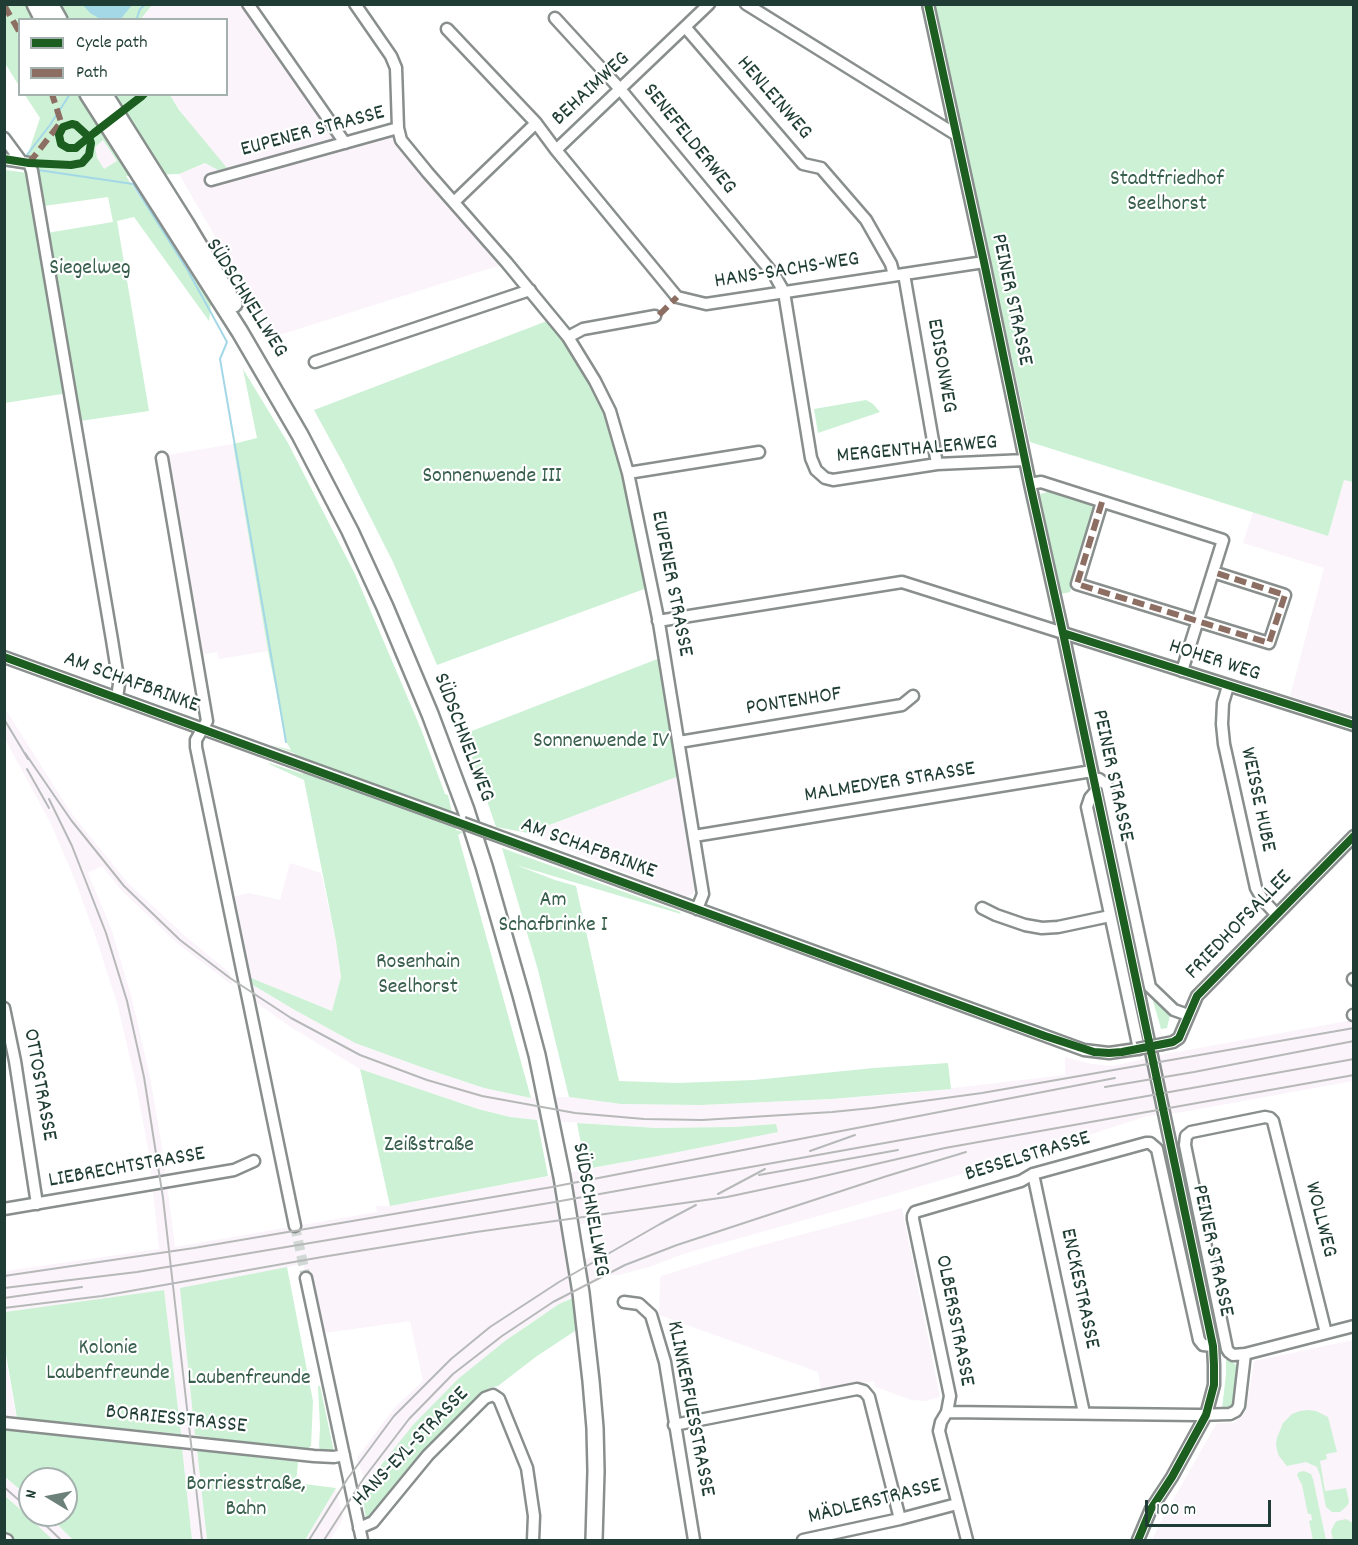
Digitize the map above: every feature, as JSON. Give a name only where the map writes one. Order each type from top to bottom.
[{"type":"highway","points":[[34,4],[42,18]]},
{"type":"highway","points":[[50,4],[58,18]]},
{"type":"highway","name":"SÜDSCHNELLWEG","points":[[90,96],[133,154]]},
{"type":"highway","name":"SÜDSCHNELLWEG","points":[[105,96],[133,154],[300,435],[350,531],[430,714],[473,833],[503,927],[537,1055],[562,1177],[581,1293],[590,1372],[602,1540]]},
{"type":"street","points":[[248,4],[345,142]]},
{"type":"street","points":[[355,4],[391,56],[396,68],[398,128]]},
{"type":"street","name":"BEHAIMWEG","points":[[454,202],[536,123],[556,150],[709,4]]},
{"type":"street","points":[[746,4],[955,134]]},
{"type":"street","name":"PEINER STRASSE","points":[[928,4],[1213,1346],[1214,1385],[1206,1415],[1172,1477],[1151,1509],[1138,1540]]},
{"type":"street","name":"SENEFELDERWEG","points":[[555,18],[620,89],[775,276],[784,292]]},
{"type":"street","name":"HENLEINWEG","points":[[686,28],[803,164],[821,168],[866,220],[899,274]]},
{"type":"street","points":[[447,29],[470,56],[536,123]]},
{"type":"street","name":"EUPENER STRASSE","points":[[211,180],[398,128],[401,140],[409,150],[568,337],[596,381],[610,411],[628,473],[658,621],[704,894],[697,909]]},
{"type":"street","points":[[4,138],[32,171],[113,651],[118,684],[117,699]]},
{"type":"street","name":"HANS-SACHS-WEG","points":[[556,150],[677,297],[706,304],[984,262]]},
{"type":"street","points":[[4,159],[25,162]]},
{"type":"street","name":"EDISONWEG","points":[[899,274],[937,464]]},
{"type":"street","points":[[315,362],[530,290]]},
{"type":"street","name":"MERGENTHALERWEG","points":[[784,292],[811,458],[816,470],[825,478],[833,480],[937,464],[1025,459]]},
{"type":"street","points":[[568,337],[583,329],[655,316]]},
{"type":"street","points":[[628,473],[759,452]]},
{"type":"street","name":"AM SCHAFBRINKE","points":[[162,458],[207,721],[202,730]]},
{"type":"street","points":[[1030,484],[1041,482],[1223,540],[1182,671]]},
{"type":"street","points":[[1102,502],[1077,584],[1269,643],[1285,594],[1213,572]]},
{"type":"street","name":"HOHER WEG","points":[[658,621],[902,582],[1353,725]]},
{"type":"street","name":"AM SCHAFBRINKE","points":[[4,657],[1084,1050],[1108,1053],[1138,1046],[1162,1044]]},
{"type":"street","name":"WEISSE HUBE","points":[[1228,686],[1223,703],[1223,734],[1243,836],[1256,888],[1276,914]]},
{"type":"street","name":"PONTENHOF","points":[[679,742],[902,705],[913,696]]},
{"type":"street","points":[[202,730],[196,741],[196,747],[295,1226]]},
{"type":"street","name":"PEINER STRASSE","points":[[1094,781],[1099,779],[1107,785],[1150,987],[1174,1010],[1188,1016]]},
{"type":"street","name":"PEINER STRASSE","points":[[1094,781],[1087,807],[1138,1046]]},
{"type":"street","name":"MALMEDYER STRASSE","points":[[694,836],[1094,781]]},
{"type":"street","name":"FRIEDHOFSALLEE","points":[[1162,1044],[1179,1038],[1197,996],[1353,836]]},
{"type":"street","points":[[982,908],[1006,919],[1042,928],[1110,916]]},
{"type":"street","name":"OTTOSTRASSE","points":[[4,1008],[15,1060],[38,1204]]},
{"type":"street","name":"WOLLWEG","points":[[1186,1136],[1191,1132],[1265,1117],[1270,1118],[1275,1125],[1326,1333]]},
{"type":"street","name":"PEINER STRASSE","points":[[1186,1136],[1185,1145],[1227,1349],[1233,1355],[1245,1354]]},
{"type":"street","name":"BESSELSTRASSE","points":[[914,1214],[1021,1181],[1033,1174],[1146,1143],[1154,1146]]},
{"type":"street","name":"PEINER STRASSE","points":[[1154,1146],[1158,1149],[1199,1340],[1203,1345],[1213,1346]]},
{"type":"street","name":"LIEBRECHTSTRASSE","points":[[4,1209],[234,1170],[254,1161]]},
{"type":"street","name":"ENCKESTRASSE","points":[[1033,1174],[1084,1413]]},
{"type":"street","name":"OLBERSSTRASSE","points":[[914,1214],[913,1219],[950,1396],[947,1412],[939,1431],[967,1540]]},
{"type":"street","points":[[306,1278],[362,1540]]},
{"type":"street","name":"KLINKERFUESSTRASSE","points":[[624,1302],[639,1304],[651,1315],[664,1362],[694,1540]]},
{"type":"street","points":[[947,1412],[1230,1414],[1239,1406],[1245,1354],[1353,1326]]},
{"type":"street","points":[[674,1425],[857,1389],[864,1391],[869,1397],[900,1519]]},
{"type":"street","name":"HANS-EYL-STRASSE","points":[[359,1527],[373,1521],[428,1455],[484,1398],[493,1395],[499,1399],[527,1468],[534,1516],[534,1540]]},
{"type":"street","name":"BORRIESSTRASSE","points":[[4,1423],[314,1456],[344,1455]]},
{"type":"street","name":"MÄDLERSTRASSE","points":[[803,1540],[957,1504]]},
{"type":"shaded area","points":[[152,5],[248,5],[345,142],[398,128],[401,140],[507,263],[273,337],[179,174],[206,163],[218,170],[171,96],[228,96],[228,18],[142,18]]},
{"type":"shaded area","points":[[103,140],[117,162],[104,169],[97,158],[94,147]]},
{"type":"shaded area","points":[[233,444],[268,651],[219,659],[217,652],[201,655],[167,455]]},
{"type":"shaded area","points":[[1344,480],[1353,482],[1354,700],[1350,715],[1290,696],[1324,568],[1243,543],[1253,512],[1328,536]]},
{"type":"shaded area","points":[[4,707],[71,813],[128,883],[184,935],[230,973],[232,985],[177,943],[121,890],[102,866],[88,873],[112,931],[132,999],[150,1077],[163,1153],[175,1247],[377,1212],[376,1206],[390,1206],[658,1156],[777,1131],[776,1124],[656,1128],[537,1120],[510,1117],[478,1109],[360,1069],[289,1026],[257,1003],[253,985],[355,1043],[484,1088],[531,1098],[569,1097],[621,1104],[701,1105],[911,1093],[1065,1075],[1065,1057],[1112,1066],[1353,1020],[1353,1081],[1183,1112],[1147,1116],[1037,1152],[683,1254],[649,1267],[619,1275],[606,1275],[527,1325],[459,1379],[378,1467],[366,1484],[357,1458],[395,1407],[423,1381],[410,1321],[318,1334],[303,1264],[181,1288],[195,1435],[181,1434],[164,1290],[5,1312],[5,1271],[159,1249],[149,1154],[135,1079],[117,1003],[75,880],[51,824],[5,739]],"holes":[[[597,1222],[602,1250],[571,1268],[567,1226]]]},
{"type":"shaded area","points":[[679,776],[697,886],[693,894],[685,897],[528,833]]},
{"type":"shaded area","points":[[290,863],[321,873],[336,941],[341,977],[332,1011],[251,978],[233,897],[249,893],[280,900]]},
{"type":"shaded area","points":[[902,1208],[940,1397],[925,1401],[911,1400],[876,1387],[874,1381],[821,1390],[818,1372],[659,1315],[661,1276],[751,1248]]},
{"type":"shaded area","points":[[1353,1340],[1353,1540],[1152,1540],[1215,1426],[1218,1423],[1233,1423],[1243,1416],[1254,1361]]},
{"type":"shaded area","points":[[4,1349],[15,1410],[17,1418],[5,1416]]},
{"type":"shaded area","points":[[182,1448],[197,1450],[207,1540],[192,1540]]},
{"type":"shaded area","points":[[4,1477],[18,1488],[18,1507],[5,1495]]},
{"type":"shaded area","points":[[336,1488],[343,1519],[330,1540],[305,1540]]},
{"type":"shaded area","points":[[39,1527],[60,1527],[73,1540],[53,1540]]},
{"type":"green space","points":[[5,5],[152,5],[142,18],[18,18],[18,84],[5,63]]},
{"type":"green space","name":"Stadtfriedhof Seelhorst","points":[[935,5],[1353,5],[1353,482],[1344,480],[1328,536],[1030,442]]},
{"type":"green space","points":[[26,96],[171,96],[179,110],[227,168],[218,170],[205,163],[179,174],[126,176],[211,304],[209,321],[134,217],[117,221],[149,411],[80,421],[47,233],[113,222],[108,197],[44,206],[38,176],[31,159],[27,157],[40,118]],"holes":[[[103,140],[117,161],[104,169],[97,158],[95,147]]]},
{"type":"green space","name":"Siegelweg","points":[[5,170],[28,173],[68,393],[5,403]]},
{"type":"green space","name":"Sonnenwende III","points":[[547,321],[585,372],[606,417],[647,588],[437,665],[393,562],[314,410]]},
{"type":"green space","name":"Rosenhain Seelhorst","points":[[243,369],[288,443],[355,574],[421,729],[445,794],[448,795],[456,830],[463,832],[458,835],[531,1098],[484,1088],[355,1043],[253,985],[251,978],[332,1011],[341,977],[304,780],[269,764],[303,774],[294,753],[271,745],[291,750],[287,743],[268,651],[233,444],[257,438]]},
{"type":"green space","points":[[866,400],[880,412],[818,433],[814,409]]},
{"type":"green space","points":[[1051,491],[1097,506],[1070,592],[1061,594],[1040,494]]},
{"type":"green space","name":"Sonnenwende IV","points":[[660,658],[679,776],[528,833],[496,827],[464,734]]},
{"type":"green space","name":"Am Schafbrinke I","points":[[502,848],[680,912],[681,914],[516,865],[576,886],[619,1081],[678,1083],[754,1080],[948,1063],[951,1089],[831,1099],[701,1105],[621,1104],[569,1097],[538,970]]},
{"type":"green space","points":[[1152,997],[1170,1015],[1167,1028],[1161,1029]]},
{"type":"green space","name":"Zeißstraße","points":[[360,1069],[478,1109],[510,1117],[537,1120],[548,1176],[390,1206]]},
{"type":"green space","points":[[577,1123],[656,1128],[776,1124],[778,1132],[586,1169]]},
{"type":"green space","name":"Laubenfreunde","points":[[287,1267],[313,1401],[311,1446],[304,1453],[195,1435],[180,1288]]},
{"type":"green space","name":"Kolonie Laubenfreunde","points":[[164,1290],[181,1434],[17,1418],[5,1349],[5,1312]]},
{"type":"green space","points":[[575,1297],[575,1331],[498,1386],[489,1388],[427,1451],[369,1518],[366,1518],[362,1494],[366,1484],[413,1425],[458,1379],[505,1341],[559,1304]]},
{"type":"green space","points":[[1226,1356],[1239,1370],[1236,1399],[1231,1407],[1222,1409],[1226,1374]]},
{"type":"green space","points":[[318,1386],[320,1386],[334,1452],[323,1452],[319,1447]]},
{"type":"green space","points":[[1308,1410],[1328,1417],[1337,1452],[1326,1454],[1327,1459],[1320,1461],[1325,1491],[1346,1488],[1349,1502],[1340,1512],[1332,1512],[1326,1507],[1317,1467],[1306,1462],[1287,1466],[1277,1450],[1277,1438],[1283,1423],[1292,1414]]},
{"type":"green space","points":[[4,1429],[182,1448],[192,1540],[73,1540],[60,1527],[78,1527],[78,1467],[18,1467],[18,1488],[5,1477]]},
{"type":"green space","name":"Borriesstraße, Bahn","points":[[197,1450],[298,1462],[296,1483],[336,1488],[305,1540],[207,1540]]},
{"type":"green space","points":[[1304,1471],[1311,1474],[1313,1479],[1326,1540],[1313,1540],[1309,1521],[1312,1520],[1311,1514],[1308,1514],[1302,1485],[1297,1475]]},
{"type":"green space","points":[[4,1495],[18,1507],[18,1527],[39,1527],[53,1540],[7,1540],[5,1539]]},
{"type":"green space","points":[[1346,1519],[1353,1523],[1353,1540],[1333,1540],[1331,1531],[1335,1523]]},
{"type":"water","points":[[83,5],[132,5],[122,18],[98,18]]},
{"type":"waterway","points":[[137,18],[140,9],[146,4]]},
{"type":"waterway","points":[[26,156],[69,96]]},
{"type":"waterway","points":[[4,166],[15,167],[17,165]]},
{"type":"waterway","points":[[15,167],[23,168]]},
{"type":"waterway","points":[[38,170],[133,184],[187,269],[227,342],[220,359],[286,742]]},
{"type":"tunnel","points":[[295,1226],[306,1278]]},
{"type":"railway","points":[[4,719],[28,759]]},
{"type":"railway","points":[[25,753],[71,820],[124,886],[180,940],[230,978],[291,1018],[360,1055],[427,1080],[482,1096],[575,1113],[644,1119],[702,1120],[832,1112],[982,1093],[1354,1028]]},
{"type":"railway","points":[[27,769],[49,808]]},
{"type":"railway","points":[[49,799],[72,846],[106,933],[127,1001],[144,1077],[163,1198],[202,1540]]},
{"type":"railway","points":[[1105,1087],[1354,1041]]},
{"type":"railway","points":[[4,1288],[137,1272],[555,1202],[1354,1059]]},
{"type":"railway","points":[[4,1308],[102,1296],[476,1232],[727,1197],[945,1148],[1354,1075]]},
{"type":"railway","points":[[4,1276],[194,1248],[552,1187],[1115,1078]]},
{"type":"railway","points":[[810,1151],[855,1135]]},
{"type":"railway","points":[[759,1175],[898,1150]]},
{"type":"railway","points":[[324,1540],[364,1478],[409,1419],[453,1374],[502,1336],[553,1302],[625,1265],[677,1245],[966,1152]]},
{"type":"railway","points":[[718,1194],[765,1169]]},
{"type":"railway","points":[[309,1540],[348,1478],[394,1416],[451,1359],[490,1327],[559,1282],[696,1205]]},
{"type":"railway","points":[[4,1298],[82,1287]]},
{"type":"railway","points":[[4,1487],[18,1499]]},
{"type":"railway","points":[[47,1527],[61,1540]]},
{"type":"marked path","points":[[4,5],[18,30]]},
{"type":"marked path","points":[[29,163],[61,122],[53,96]]},
{"type":"marked path","points":[[659,315],[677,297]]},
{"type":"marked path","points":[[1102,502],[1077,584],[1269,643],[1285,595],[1213,572]]},
{"type":"cycle path","points":[[928,4],[1213,1346],[1214,1385],[1206,1415],[1172,1477],[1151,1509],[1138,1540]]},
{"type":"cycle path","points":[[89,137],[141,96]]},
{"type":"cycle path","points":[[72,124],[89,137],[76,148],[68,148],[61,144],[59,135],[63,127],[72,124]]},
{"type":"cycle path","points":[[4,159],[29,163],[71,165],[82,163],[89,155],[91,143],[89,137]]},
{"type":"cycle path","points":[[1063,633],[1354,725]]},
{"type":"cycle path","points":[[4,657],[1094,1052],[1122,1052],[1173,1042],[1179,1038],[1197,996],[1354,836]]}]
